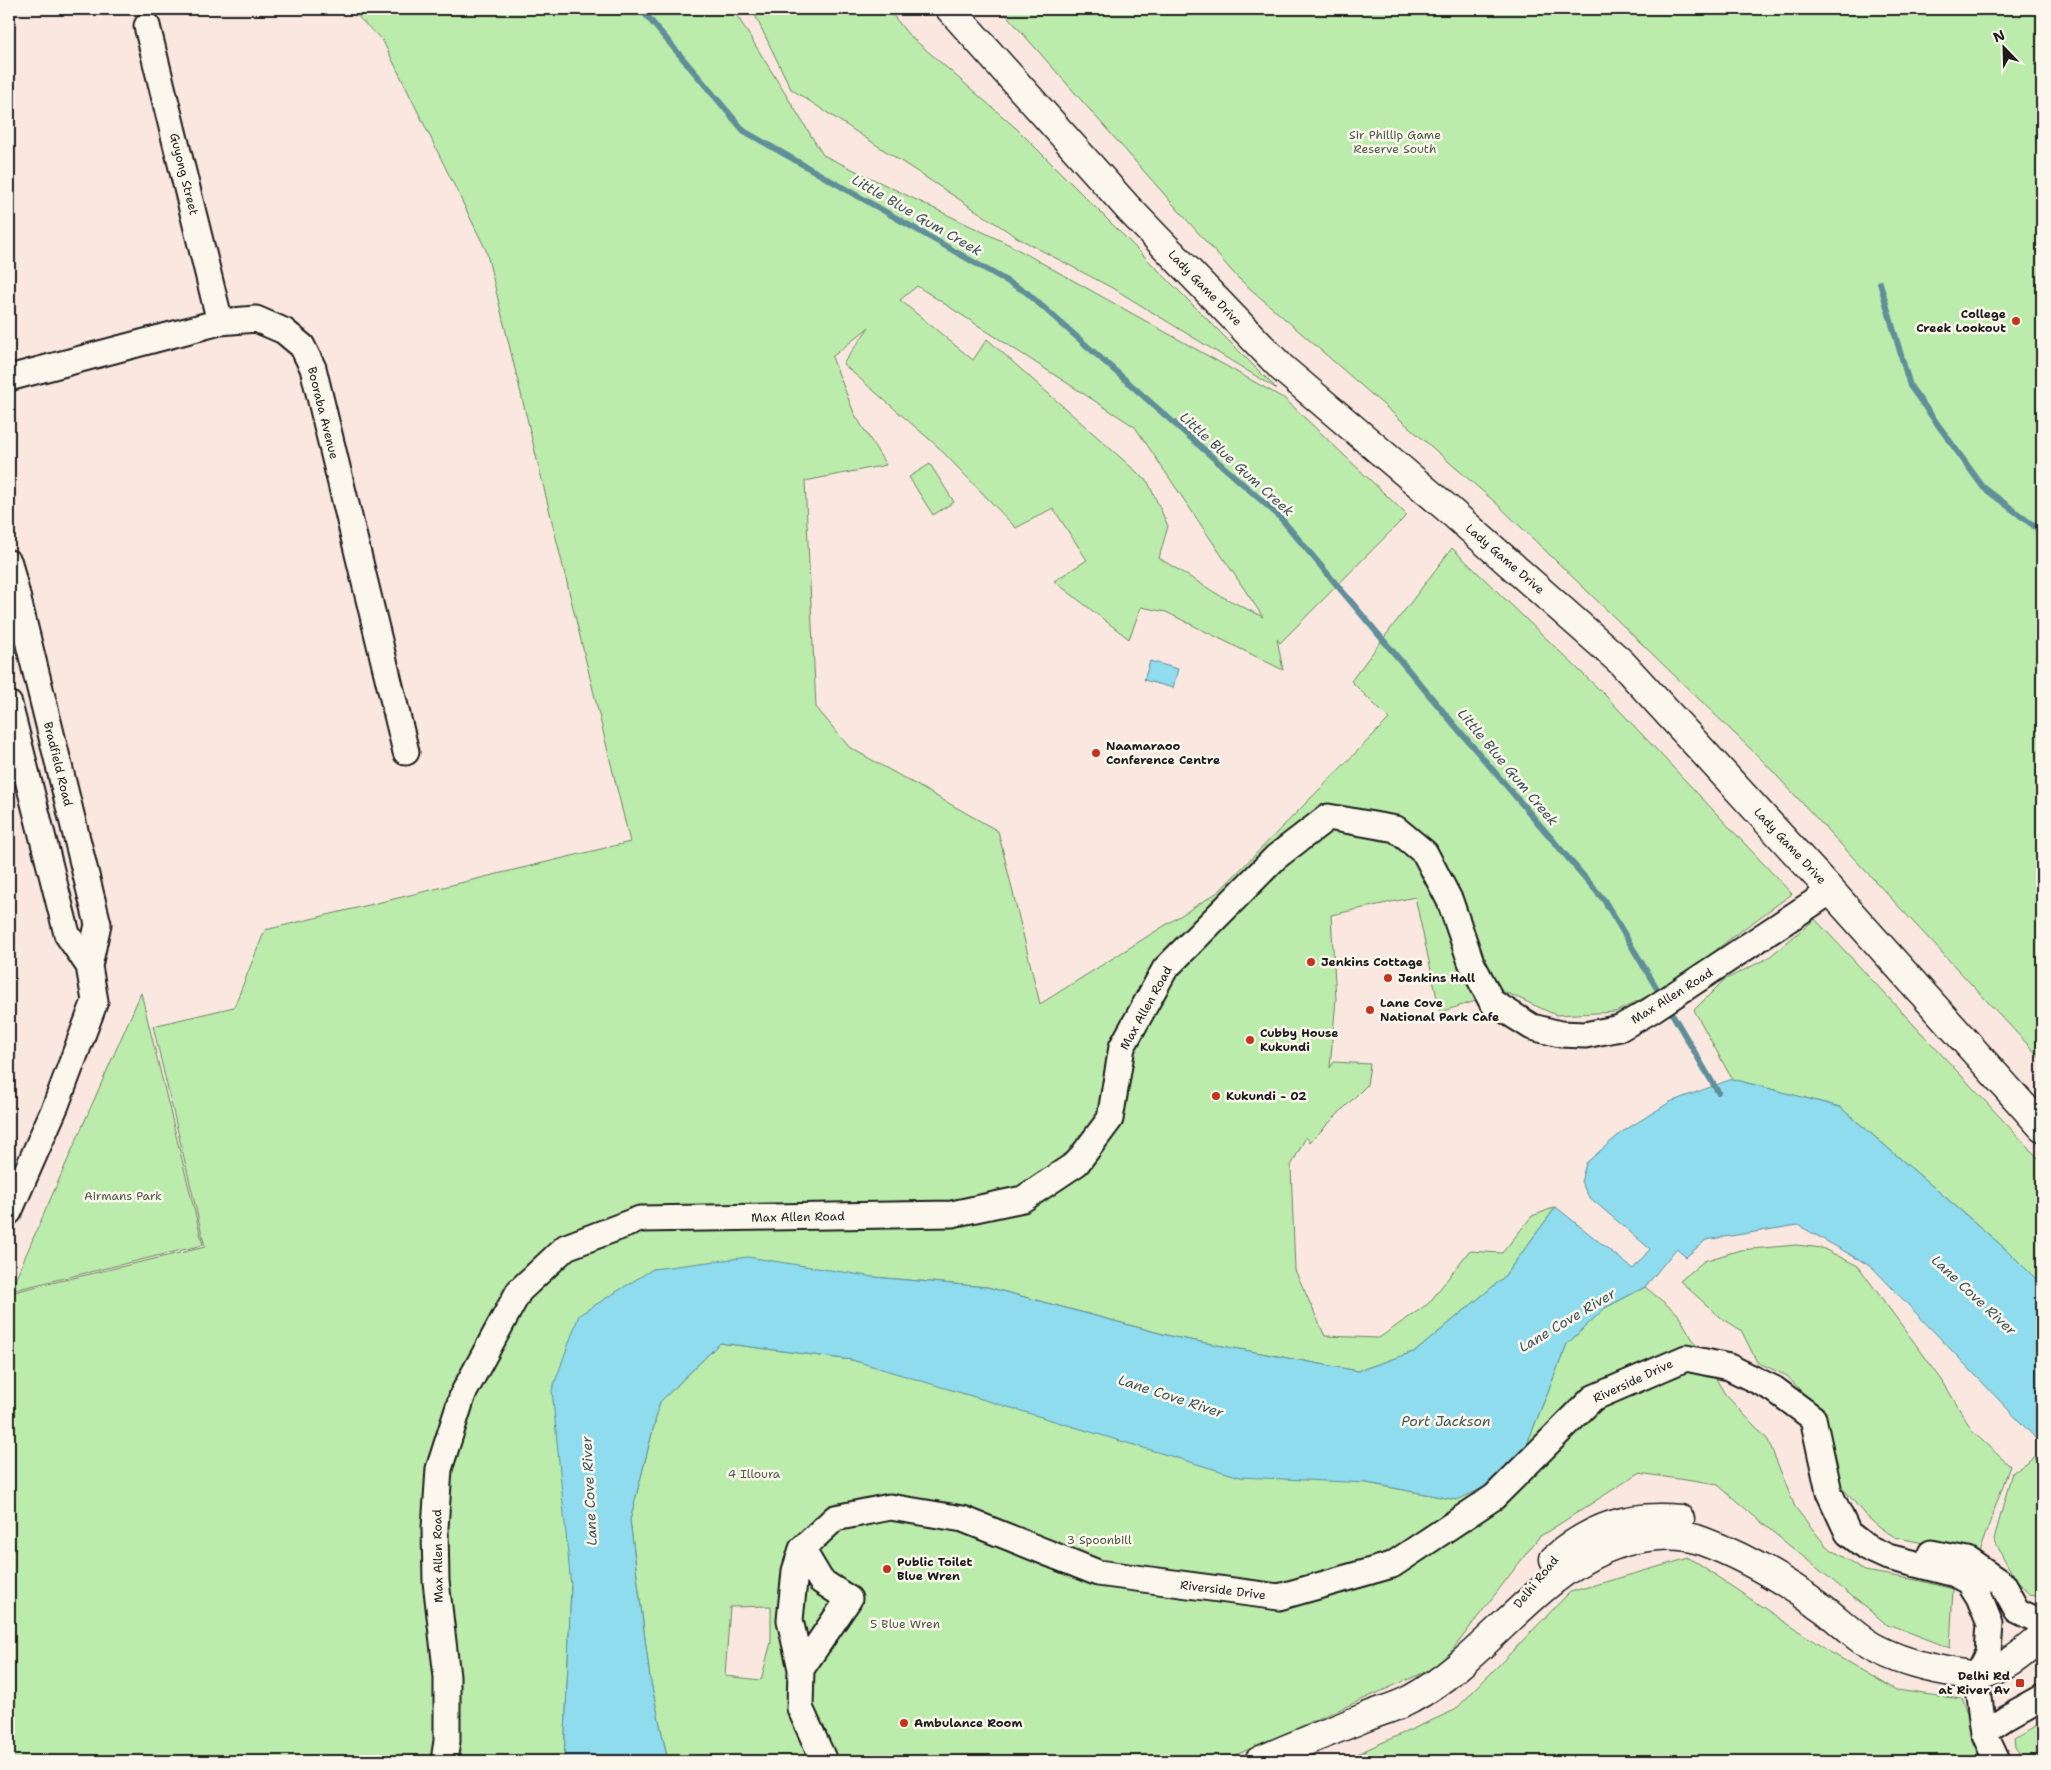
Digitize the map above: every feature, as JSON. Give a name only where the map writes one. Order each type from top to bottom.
[{"type":"main road","name":"Lady Game Drive","points":[[950,9],[1128,208],[1282,368],[1448,509],[1621,662],[1831,891],[2042,1126]]},
{"type":"main road","name":"Delhi Road","points":[[1259,1761],[1411,1699],[1481,1648],[1502,1626],[1564,1572],[1588,1556],[1613,1545],[1643,1537],[1672,1535],[1700,1540],[1727,1551],[1787,1584],[1874,1648],[1905,1662],[1976,1676],[1985,1675],[2005,1666],[2042,1637]]},
{"type":"street","name":"Guyong Street","points":[[148,26],[220,322]]},
{"type":"street","name":"Booraba Avenue","points":[[9,378],[220,322],[256,319],[284,331],[302,346],[313,368],[406,752]]},
{"type":"street","name":"Bradfield Road","points":[[9,563],[98,924],[89,966],[95,1001],[56,1105],[9,1212]]},
{"type":"street","name":"Bradfield Road","points":[[9,704],[67,934],[89,966]]},
{"type":"street","name":"Max Allen Road","points":[[444,1761],[447,1741],[447,1677],[436,1581],[435,1528],[440,1468],[463,1394],[519,1291],[566,1247],[640,1219],[952,1214],[1023,1199],[1076,1163],[1110,1119],[1122,1047],[1165,969],[1276,858],[1328,816],[1396,829],[1425,853],[1450,901],[1471,962],[1492,1002],[1532,1027],[1560,1034],[1585,1035],[1620,1028],[1692,984],[1831,891]]},
{"type":"street","name":"Riverside Drive","points":[[802,1549],[835,1518],[890,1507],[963,1519],[1098,1573],[1279,1597],[1392,1565],[1494,1497],[1593,1398],[1686,1358],[1729,1367],[1774,1389],[1813,1418],[1829,1492],[1848,1533],[1866,1547],[1888,1557],[1955,1574],[1968,1581],[1979,1597],[1990,1624],[1988,1652],[1976,1676]]},
{"type":"street","name":"Riverside Drive","points":[[1829,1492],[1845,1512],[1863,1527],[1874,1536],[1896,1547],[1967,1560],[2002,1584],[2017,1610],[2042,1623]]},
{"type":"street","points":[[801,1669],[849,1599],[821,1581],[802,1549]]},
{"type":"street","points":[[802,1549],[795,1571],[790,1620],[801,1669],[800,1708],[824,1761]]},
{"type":"street","points":[[1976,1676],[1984,1733],[1997,1761]]},
{"type":"street","points":[[1984,1733],[2042,1698]]},
{"type":"green space","points":[[350,9],[733,9],[823,155],[1008,244],[1285,399],[1407,515],[1280,643],[1277,639],[1283,670],[1166,612],[1141,607],[1129,639],[1054,581],[1087,560],[1053,508],[1016,528],[936,445],[843,364],[869,327],[832,357],[854,413],[886,465],[805,481],[816,707],[849,747],[998,831],[1040,1004],[1218,892],[1389,719],[1351,681],[1452,548],[1604,694],[1792,894],[1731,938],[1681,979],[1616,1012],[1556,1015],[1505,992],[1440,1012],[1415,897],[1331,915],[1336,999],[1330,1068],[1334,1062],[1370,1064],[1367,1085],[1310,1142],[1306,1137],[1291,1166],[1295,1270],[1325,1336],[1379,1338],[1429,1303],[1469,1251],[1502,1253],[1532,1216],[1556,1207],[1503,1278],[1416,1351],[1358,1371],[1174,1337],[987,1287],[874,1277],[653,1269],[571,1586],[564,1761],[9,1761],[9,1293],[205,1247],[153,1026],[234,1007],[265,930],[630,842],[486,250],[383,41]],"holes":[[[917,286],[1135,427],[1263,617],[1219,595],[1159,558],[1168,526],[1148,482],[987,339],[973,360],[900,300]]]},
{"type":"green space","points":[[752,9],[888,9],[908,34],[1017,129],[1277,389],[1116,290],[1018,238],[791,89]]},
{"type":"green space","name":"Sir Phillip Game Reserve South","points":[[1001,9],[2042,9],[2042,1060],[1763,761],[1496,503],[1238,278]]},
{"type":"green space","points":[[930,464],[954,502],[933,515],[909,477]]},
{"type":"green space","points":[[1815,919],[2042,1162],[2042,1285],[2008,1251],[1840,1107],[1732,1079],[1694,1010],[1724,980],[1768,958]]},
{"type":"green space","name":"Airmans Park","points":[[141,993],[203,1245],[10,1291]]},
{"type":"green space","points":[[1796,1245],[1822,1248],[1858,1266],[1942,1380],[1973,1432],[2010,1466],[1978,1555],[1895,1537],[1880,1528],[1864,1514],[1838,1482],[1819,1410],[1787,1376],[1757,1362],[1741,1330],[1720,1317],[1680,1281],[1704,1261],[1740,1250]]},
{"type":"green space","points":[[1645,1287],[1677,1313],[1725,1394],[1768,1440],[1795,1507],[1826,1546],[1865,1571],[1953,1589],[1950,1648],[1885,1623],[1718,1485],[1639,1473],[1539,1537],[1441,1665],[1222,1761],[668,1761],[650,1678],[630,1520],[660,1402],[720,1343],[852,1360],[1367,1483],[1457,1500],[1525,1449],[1567,1344],[1605,1308]],"holes":[[[771,1606],[771,1642],[761,1680],[725,1676],[730,1607]]]},
{"type":"green space","points":[[2034,1457],[2042,1464],[2042,1596],[2029,1594],[2016,1581],[1994,1540],[2012,1472]]},
{"type":"green space","points":[[1689,1558],[1830,1652],[1896,1690],[1961,1699],[1984,1751],[1964,1761],[1341,1761],[1455,1710],[1570,1592]]},
{"type":"green space","points":[[2042,1722],[2042,1761],[2024,1761],[2015,1748],[2014,1739]]},
{"type":"water","points":[[1150,661],[1178,669],[1173,688],[1144,680]]},
{"type":"water","name":"Port Jackson","points":[[1732,1079],[1840,1107],[2008,1251],[2042,1285],[2042,1445],[1872,1267],[1798,1225],[1706,1240],[1686,1257],[1676,1249],[1645,1287],[1605,1308],[1567,1344],[1525,1449],[1502,1479],[1457,1500],[1367,1483],[1240,1477],[852,1360],[720,1343],[660,1402],[630,1520],[650,1678],[668,1761],[564,1761],[571,1586],[552,1390],[579,1315],[653,1269],[748,1257],[874,1277],[987,1287],[1174,1337],[1358,1371],[1416,1351],[1503,1278],[1556,1207],[1633,1269],[1650,1249],[1589,1197],[1581,1182],[1586,1163],[1622,1132],[1670,1102]]},
{"type":"waterway","name":"Little Blue Gum Creek","points":[[641,9],[744,131],[1026,292],[1279,516],[1604,900],[1662,997]]},
{"type":"waterway","points":[[1880,283],[1910,386],[1983,487],[2042,532]]},
{"type":"waterway","name":"Little Blue Gum Creek","points":[[1667,1005],[1718,1092]]},
{"type":"place","name":"College Creek Lookout","points":[[2016,321]]},
{"type":"place","name":"Naamaraoo Conference Centre","points":[[1096,753]]},
{"type":"place","name":"Jenkins Cottage","points":[[1311,962]]},
{"type":"place","name":"Jenkins Hall","points":[[1388,978]]},
{"type":"place","name":"Lane Cove National Park Cafe","points":[[1370,1010]]},
{"type":"place","name":"Cubby House Kukundi","points":[[1250,1040]]},
{"type":"place","name":"Kukundi - 02","points":[[1216,1096]]},
{"type":"place","name":"Public Toilet Blue Wren","points":[[887,1569]]},
{"type":"place","name":"Delhi Rd at River Av","points":[[2020,1683]]},
{"type":"place","name":"Ambulance Room","points":[[904,1723]]},
{"type":"water label","name":"Lane Cove River","points":[[1974,1295]]},
{"type":"water label","name":"Lane Cove River","points":[[1567,1320]]},
{"type":"water label","name":"Lane Cove River","points":[[1171,1396]]},
{"type":"water label","name":"Lane Cove River","points":[[589,1491]]},
{"type":"park label","name":"4 Illoura","points":[[754,1474]]},
{"type":"park label","name":"3 Spoonbill","points":[[1099,1540]]},
{"type":"park label","name":"5 Blue Wren","points":[[905,1624]]}]
